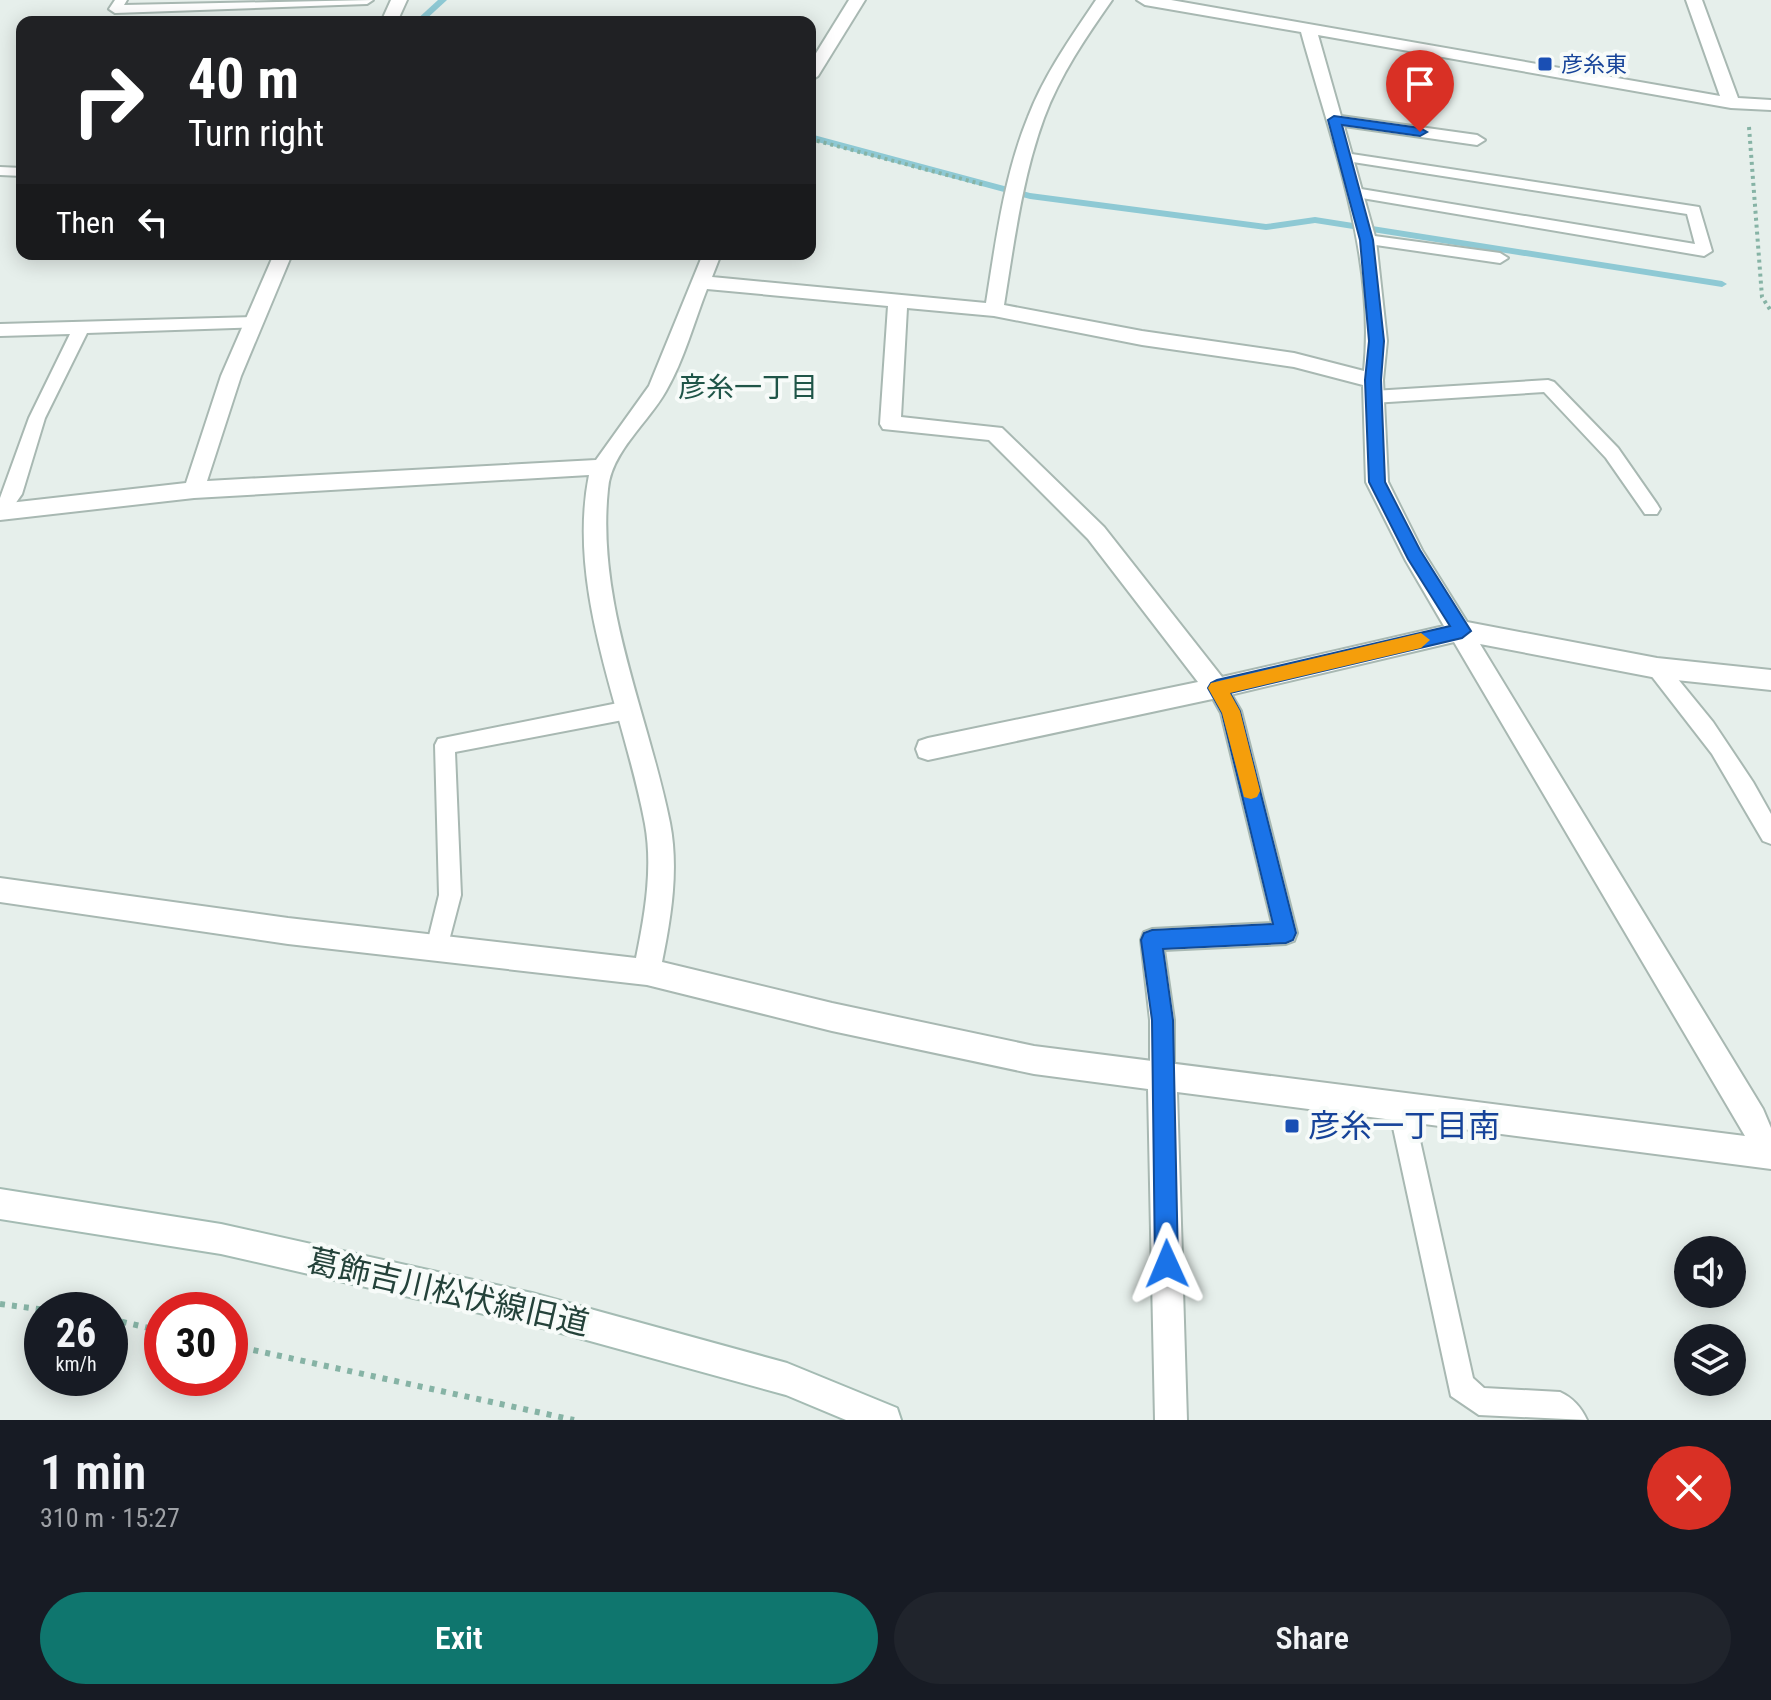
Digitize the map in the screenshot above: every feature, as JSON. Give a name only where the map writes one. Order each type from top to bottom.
[{"type":"street","points":[[816,66],[857,0]]},
{"type":"street","points":[[994,310],[1013,193],[1036,116],[1069,51],[1104,0]]},
{"type":"street","points":[[1145,0],[1731,103],[1771,105]]},
{"type":"street","points":[[1255,0],[1255,19]]},
{"type":"street","points":[[1694,0],[1731,103]]},
{"type":"street","points":[[1308,29],[1367,240],[1377,341],[1373,388],[1377,482],[1414,555],[1753,1119],[1768,1154]]},
{"type":"street","points":[[1334,120],[1477,140]]},
{"type":"street","points":[[194,490],[231,376],[280,260]]},
{"type":"street","points":[[647,972],[660,904],[658,826],[614,657],[595,551],[597,489],[601,468],[658,388],[709,260]]},
{"type":"street","points":[[699,282],[994,310],[1142,338],[1294,360],[1373,388]]},
{"type":"street","points":[[898,301],[890,424],[995,433],[1096,533],[1217,688]]},
{"type":"street","points":[[0,512],[194,490],[566,467],[601,468]]},
{"type":"street","points":[[928,749],[1217,688],[1462,631],[1657,668],[1771,680]]},
{"type":"street","points":[[0,890],[288,931],[647,972],[832,1017],[1034,1060],[1768,1154]]},
{"type":"street","points":[[1162,1076],[1171,1420]]},
{"type":"street","name":"葛飾吉川松伏線旧道","points":[[0,1204],[221,1239],[532,1309],[787,1379],[885,1420]]},
{"type":"lane","points":[[121,0],[115,9],[367,0]]},
{"type":"lane","points":[[1345,157],[1694,210],[1704,251],[1355,193]]},
{"type":"lane","points":[[1367,240],[1500,258]]},
{"type":"lane","points":[[0,330],[254,323]]},
{"type":"lane","points":[[0,512],[13,494],[37,418],[81,328]]},
{"type":"lane","points":[[1373,388],[1548,386],[1612,453],[1651,509]]},
{"type":"lane","points":[[1657,668],[1709,729],[1735,767],[1771,834]]},
{"type":"lane","points":[[1162,1076],[1162,1020],[1152,940],[1286,933],[1231,711],[1217,688]]},
{"type":"lane","points":[[437,948],[450,895],[445,745],[628,710]]},
{"type":"lane","points":[[1401,1109],[1461,1386],[1479,1401],[1560,1406],[1573,1420]]},
{"type":"path","points":[[1748,116],[1762,297],[1771,311]]},
{"type":"path","points":[[816,141],[1013,193]]},
{"type":"path","points":[[0,1304],[24,1307]]},
{"type":"path","points":[[248,1349],[574,1420]]},
{"type":"waterway","points":[[425,16],[443,0]]},
{"type":"waterway","points":[[816,139],[1030,196],[1266,227],[1315,220],[1722,284]]},
{"type":"slow traffic","points":[[1251,791],[1231,711],[1217,688],[1421,640]]},
{"type":"place","name":"彦糸東","points":[[1545,64]]},
{"type":"place","name":"彦糸一丁目南","points":[[1292,1126]]},
{"type":"district","name":"彦糸一丁目","points":[[748,387]]},
{"type":"route","points":[[1167,1264],[1162,1020],[1152,940],[1286,933],[1231,711],[1217,688],[1462,631],[1414,555],[1377,482],[1373,380],[1377,341],[1367,240],[1334,120],[1420,132]]}]
